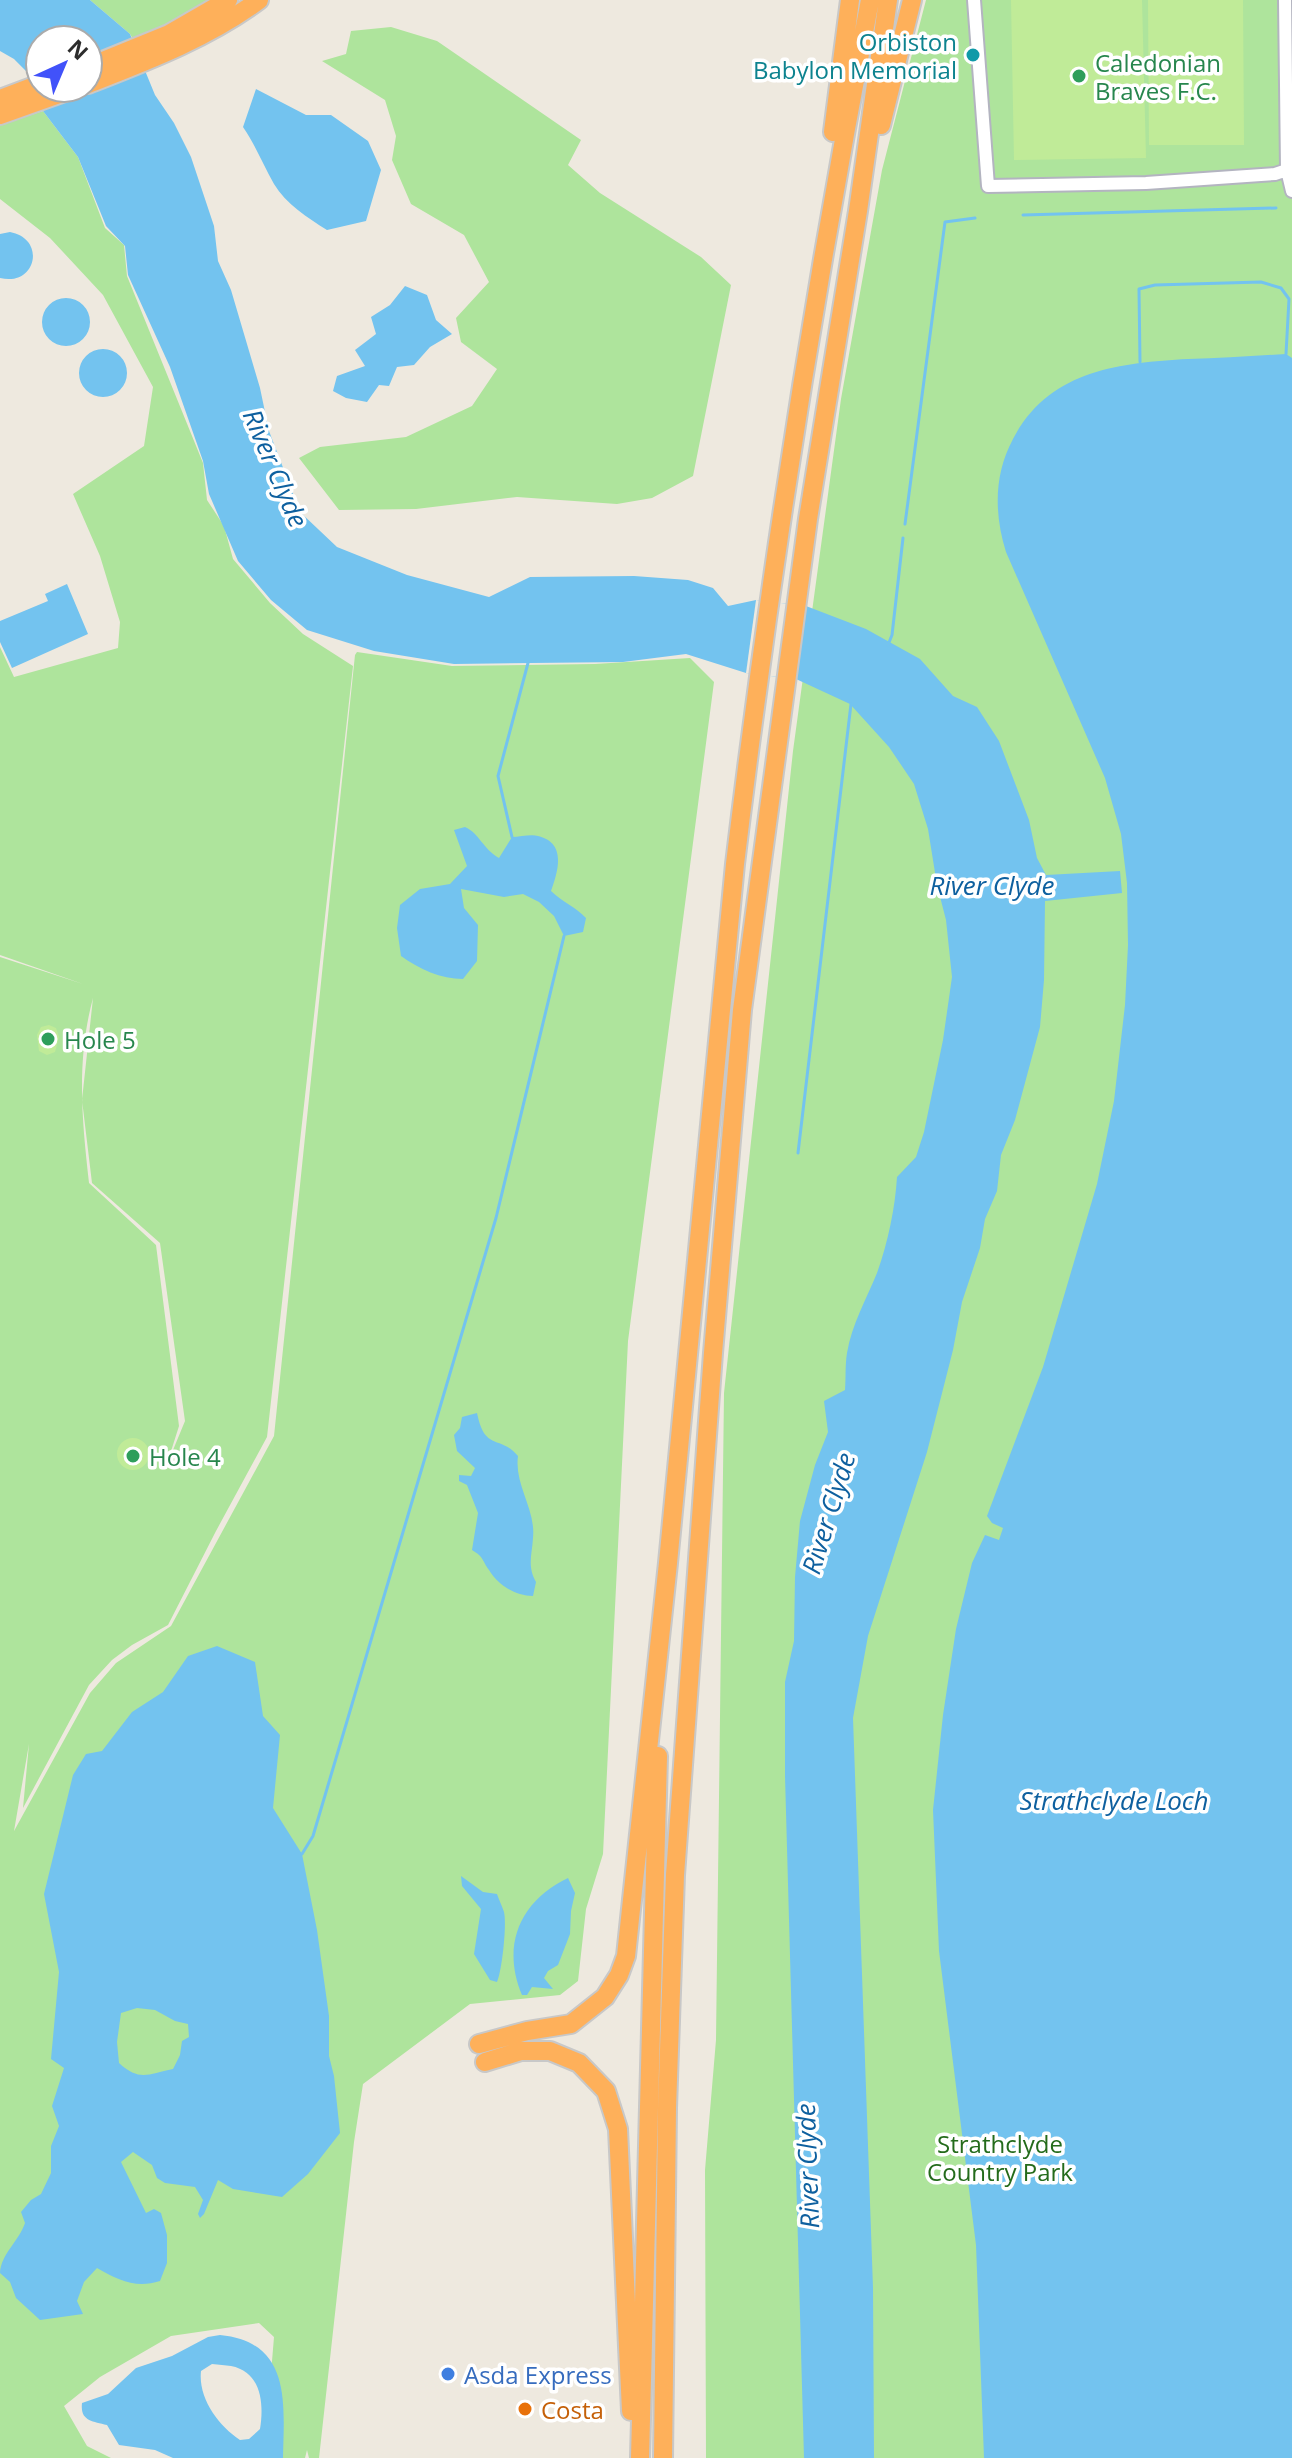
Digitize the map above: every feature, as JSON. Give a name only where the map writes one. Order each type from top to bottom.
[{"type":"highway","points":[[104,76],[173,41],[228,0]]},
{"type":"highway","points":[[104,62],[216,28],[259,0]]},
{"type":"highway","points":[[829,211],[831,143],[850,0]]},
{"type":"highway","points":[[633,2458],[618,2129],[606,2091],[579,2063],[550,2051],[482,2053],[527,2031],[571,2024],[605,1997],[619,1975],[627,1944],[748,758],[829,211],[870,0]]},
{"type":"highway","points":[[663,2458],[667,2108],[675,1875],[713,1353],[742,1010],[808,519],[858,211],[888,0]]},
{"type":"highway","points":[[858,211],[912,0]]},
{"type":"highway","points":[[3,109],[24,95]]},
{"type":"highway","points":[[3,109],[24,103]]},
{"type":"highway","points":[[640,2458],[661,1625]]},
{"type":"street","points":[[974,0],[988,186],[1146,183],[1275,174],[1287,170]]},
{"type":"street","points":[[1285,0],[1287,170],[1292,191]]},
{"type":"green space","points":[[90,0],[214,0],[133,39]]},
{"type":"green space","name":"Strathclyde Country Park","points":[[926,0],[1292,0],[1292,2458],[706,2458],[705,2170],[716,2040],[724,1393],[793,751],[841,399],[882,170]]},
{"type":"green space","name":"Caledonian Braves F.C.","points":[[1011,0],[1142,0],[1146,158],[1014,160]]},
{"type":"green space","points":[[1148,0],[1243,0],[1244,145],[1149,145]]},
{"type":"green space","points":[[391,27],[437,41],[581,140],[568,165],[600,193],[701,257],[731,285],[693,476],[652,498],[617,504],[517,497],[416,509],[339,510],[299,458],[320,447],[406,437],[472,406],[497,369],[461,342],[456,318],[489,282],[464,235],[411,204],[392,160],[396,136],[385,100],[322,61],[346,54],[351,31]]},
{"type":"green space","points":[[43,111],[78,157],[105,228],[124,245],[127,276],[203,463],[207,500],[224,526],[233,559],[270,603],[303,634],[353,666],[267,1437],[168,1625],[112,1660],[89,1685],[23,1808],[29,1744],[14,1831],[90,1693],[116,1663],[171,1626],[274,1436],[355,655],[357,652],[452,666],[595,664],[690,658],[714,682],[628,1341],[603,1854],[586,1909],[578,1981],[560,1995],[470,2004],[363,2084],[319,2458],[309,2458],[307,2450],[305,2458],[264,2458],[274,2337],[259,2323],[171,2336],[100,2377],[64,2406],[87,2446],[111,2458],[0,2458],[0,957],[83,984],[0,955],[0,647],[14,677],[118,648],[120,622],[100,556],[73,494],[144,446],[153,387],[103,295],[50,238],[0,199],[0,125]],"holes":[[[93,998],[82,1098],[84,1045]],[[82,1103],[92,1183],[160,1243],[185,1421],[166,1467],[179,1426],[156,1245],[89,1183]]]},
{"type":"green space","name":"Hole 5","points":[[49,1025],[56,1028],[59,1037],[55,1052],[47,1055],[39,1051],[37,1035],[41,1027]]},
{"type":"green space","name":"Hole 4","points":[[133,1438],[144,1443],[149,1454],[144,1465],[133,1470],[122,1465],[117,1454],[122,1443]]},
{"type":"water","name":"River Clyde","points":[[0,0],[90,0],[130,34],[155,95],[191,157],[214,226],[218,261],[231,290],[260,388],[269,431],[300,512],[337,547],[407,575],[489,597],[530,577],[634,576],[688,580],[713,588],[728,606],[756,600],[806,606],[866,629],[920,659],[953,696],[977,707],[999,741],[1029,820],[1037,858],[1046,875],[1120,871],[1122,893],[1045,901],[1040,1027],[1015,1120],[1001,1155],[997,1191],[985,1219],[980,1248],[962,1302],[927,1452],[868,1636],[853,1718],[873,2288],[874,2458],[804,2458],[785,1682],[794,1641],[800,1521],[815,1465],[828,1432],[824,1401],[845,1390],[849,1342],[884,1249],[893,1213],[897,1177],[916,1157],[924,1132],[943,1040],[952,977],[946,920],[928,829],[914,784],[889,747],[850,704],[796,679],[746,673],[686,654],[623,662],[454,664],[374,651],[307,630],[271,600],[238,561],[209,494],[203,461],[170,367],[128,275],[125,246],[106,226],[78,157],[40,104],[104,104],[104,24],[24,24],[24,69],[0,51]]},
{"type":"water","points":[[256,89],[306,115],[331,115],[368,141],[381,170],[366,221],[327,230],[298,210],[279,191],[243,127]]},
{"type":"water","points":[[10,232],[22,236],[29,243],[33,252],[32,261],[22,276],[0,278],[0,234]]},
{"type":"water","points":[[405,286],[427,295],[436,320],[452,334],[430,347],[414,365],[397,367],[389,386],[379,385],[367,402],[346,398],[333,391],[337,376],[365,366],[355,350],[376,334],[371,317],[390,305]]},
{"type":"water","points":[[66,298],[83,305],[90,322],[83,339],[66,346],[49,339],[42,322],[49,305]]},
{"type":"water","points":[[103,349],[120,356],[127,373],[120,390],[103,397],[86,390],[79,373],[86,356]]},
{"type":"water","name":"Strathclyde Loch","points":[[1286,354],[1292,358],[1292,2458],[984,2458],[976,2245],[939,1951],[933,1810],[956,1629],[972,1563],[985,1535],[999,1540],[1003,1528],[992,1523],[987,1516],[1043,1367],[1097,1184],[1114,1101],[1128,945],[1127,883],[1121,834],[1105,778],[1006,552],[999,523],[999,480],[1007,452],[1028,416],[1066,384],[1137,363]]},
{"type":"water","points":[[67,584],[88,634],[12,668],[0,642],[0,621],[48,601],[45,594]]},
{"type":"water","points":[[465,827],[499,858],[512,837],[535,835],[553,845],[558,859],[551,891],[586,918],[583,932],[564,936],[554,916],[539,902],[523,894],[504,897],[461,889],[464,908],[478,925],[477,961],[463,979],[430,972],[401,956],[397,928],[400,905],[420,889],[450,884],[467,866],[454,830]]},
{"type":"water","points":[[477,1413],[488,1438],[505,1445],[518,1456],[519,1477],[533,1527],[531,1566],[536,1582],[533,1596],[514,1592],[502,1585],[472,1550],[478,1513],[467,1485],[459,1481],[459,1475],[471,1476],[475,1468],[457,1451],[454,1435],[460,1428],[462,1417]]},
{"type":"water","points":[[217,1646],[255,1662],[263,1716],[280,1735],[273,1808],[302,1854],[329,2016],[329,2056],[340,2133],[308,2174],[282,2197],[233,2189],[218,2180],[200,2218],[198,2214],[203,2200],[195,2187],[165,2183],[157,2178],[152,2165],[133,2152],[121,2162],[146,2213],[154,2209],[161,2213],[167,2235],[167,2263],[160,2281],[143,2284],[127,2282],[97,2268],[84,2282],[77,2301],[83,2314],[40,2320],[16,2298],[10,2282],[0,2273],[3,2260],[25,2223],[21,2212],[41,2194],[51,2173],[51,2146],[59,2126],[52,2106],[64,2068],[51,2059],[59,1972],[44,1894],[73,1775],[86,1754],[102,1751],[132,1712],[163,1692],[188,1656]],"holes":[[[137,2008],[155,2010],[188,2024],[189,2037],[182,2041],[173,2069],[139,2075],[119,2063],[117,2042],[121,2013]]]},
{"type":"water","points":[[461,1876],[483,1892],[497,1894],[504,1912],[504,1947],[497,1982],[490,1980],[474,1954],[481,1909],[462,1886]]},
{"type":"water","points":[[568,1878],[575,1893],[570,1934],[558,1965],[548,1971],[544,1978],[553,1989],[532,1987],[527,1995],[522,1995],[514,1959],[519,1926],[538,1899]]},
{"type":"water","points":[[220,2335],[243,2340],[260,2350],[272,2363],[282,2397],[283,2458],[173,2458],[155,2450],[119,2445],[107,2425],[85,2417],[82,2403],[108,2394],[136,2368],[172,2356],[208,2337]],"holes":[[[212,2364],[241,2369],[255,2382],[261,2400],[261,2420],[260,2429],[249,2439],[240,2440],[232,2434],[217,2419],[206,2401],[201,2371]]]},
{"type":"pier","points":[[756,600],[806,606],[796,679],[746,673]]},
{"type":"waterway","points":[[1023,215],[1276,208]]},
{"type":"waterway","points":[[905,524],[945,222],[975,218]]},
{"type":"waterway","points":[[1140,362],[1139,289],[1155,285],[1261,282],[1281,288],[1289,299],[1286,354]]},
{"type":"waterway","points":[[888,645],[892,635],[903,538]]},
{"type":"waterway","points":[[512,837],[498,776],[528,663]]},
{"type":"waterway","points":[[798,1153],[851,704]]},
{"type":"waterway","points":[[302,1854],[313,1836],[496,1218],[564,936]]},
{"type":"place","name":"Orbiston Babylon Memorial","points":[[973,55]]},
{"type":"place","name":"Caledonian Braves F.C.","points":[[1079,76]]},
{"type":"place","name":"Hole 5","points":[[48,1039]]},
{"type":"place","name":"Hole 4","points":[[133,1456]]},
{"type":"place","name":"Asda Express","points":[[448,2374]]},
{"type":"place","name":"Costa","points":[[525,2409]]}]
